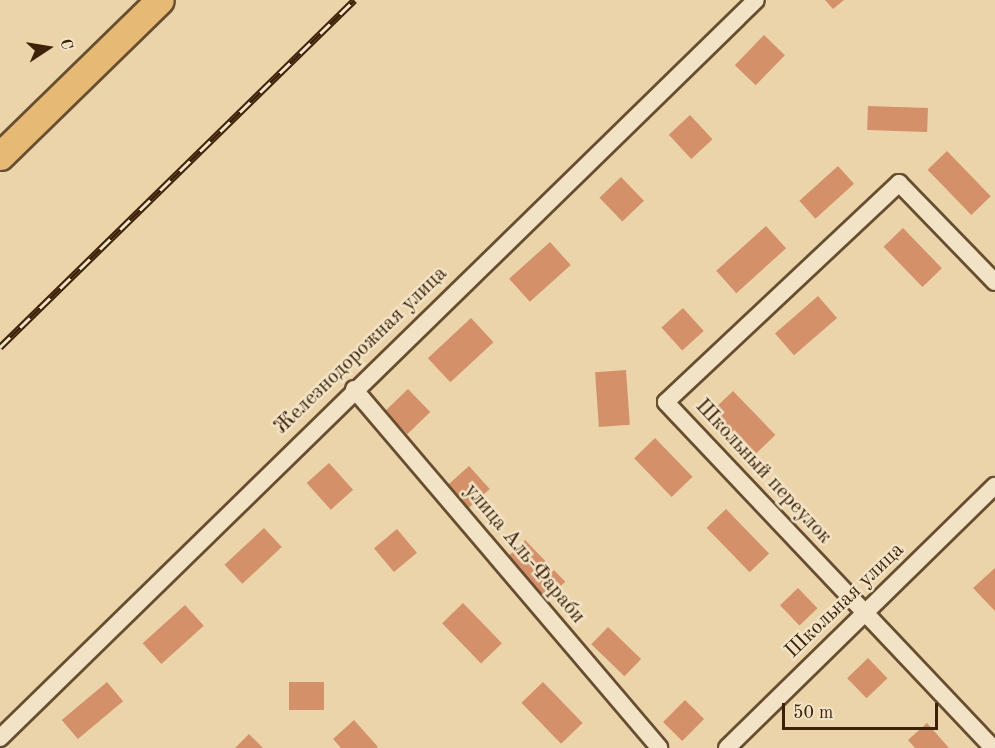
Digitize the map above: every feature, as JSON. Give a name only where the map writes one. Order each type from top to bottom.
[{"type":"highway","points":[[0,156],[160,0]]},
{"type":"street","name":"Железнодорожная улица","points":[[0,738],[354,389],[756,0]]},
{"type":"street","name":"Школьный переулок","points":[[993,748],[666,402],[899,183],[995,282]]},
{"type":"street","name":"улица Аль-Фараби","points":[[354,389],[659,748]]},
{"type":"street","name":"Школьная улица","points":[[727,748],[995,486]]},
{"type":"building","points":[[825,0],[844,0],[833,9]]},
{"type":"building","points":[[764,35],[785,55],[756,85],[735,65]]},
{"type":"building","points":[[868,106],[928,108],[927,132],[867,130]]},
{"type":"building","points":[[690,115],[713,139],[691,159],[669,135]]},
{"type":"building","points":[[947,151],[991,196],[971,215],[928,170]]},
{"type":"building","points":[[838,166],[854,184],[815,219],[799,201]]},
{"type":"building","points":[[621,177],[644,201],[622,222],[599,198]]},
{"type":"building","points":[[766,226],[786,248],[736,293],[716,271]]},
{"type":"building","points":[[903,228],[942,268],[922,287],[884,247]]},
{"type":"building","points":[[550,242],[571,265],[530,302],[509,279]]},
{"type":"building","points":[[818,296],[837,318],[794,355],[775,333]]},
{"type":"building","points":[[683,308],[704,331],[682,350],[661,327]]},
{"type":"building","points":[[471,318],[494,342],[450,382],[428,358]]},
{"type":"building","points":[[626,370],[630,425],[599,427],[595,372]]},
{"type":"building","points":[[408,389],[430,412],[407,434],[385,411]]},
{"type":"building","points":[[733,391],[775,435],[754,456],[711,412]]},
{"type":"building","points":[[655,438],[693,477],[672,497],[634,458]]},
{"type":"building","points":[[329,463],[353,490],[331,510],[307,483]]},
{"type":"building","points":[[469,466],[490,489],[467,509],[447,486]]},
{"type":"building","points":[[726,509],[769,554],[750,572],[707,528]]},
{"type":"building","points":[[264,528],[282,547],[242,584],[225,565]]},
{"type":"building","points":[[397,529],[417,553],[394,572],[374,548]]},
{"type":"building","points":[[525,540],[565,582],[547,600],[506,558]]},
{"type":"building","points":[[995,568],[995,611],[973,588]]},
{"type":"building","points":[[798,588],[817,608],[799,626],[780,605]]},
{"type":"building","points":[[463,603],[502,643],[481,663],[442,623]]},
{"type":"building","points":[[185,605],[204,626],[161,664],[143,643]]},
{"type":"building","points":[[608,627],[641,659],[624,676],[591,644]]},
{"type":"building","points":[[868,658],[887,678],[867,698],[847,678]]},
{"type":"building","points":[[107,682],[123,701],[78,739],[62,720]]},
{"type":"building","points":[[289,682],[324,682],[324,710],[289,710]]},
{"type":"building","points":[[543,682],[583,723],[561,744],[521,703]]},
{"type":"building","points":[[685,700],[704,719],[682,741],[663,722]]},
{"type":"building","points":[[354,720],[378,747],[341,748],[333,739]]},
{"type":"building","points":[[927,723],[949,748],[915,748],[908,740]]},
{"type":"building","points":[[249,734],[263,748],[235,748]]},
{"type":"railway","points":[[0,347],[354,0]]}]
